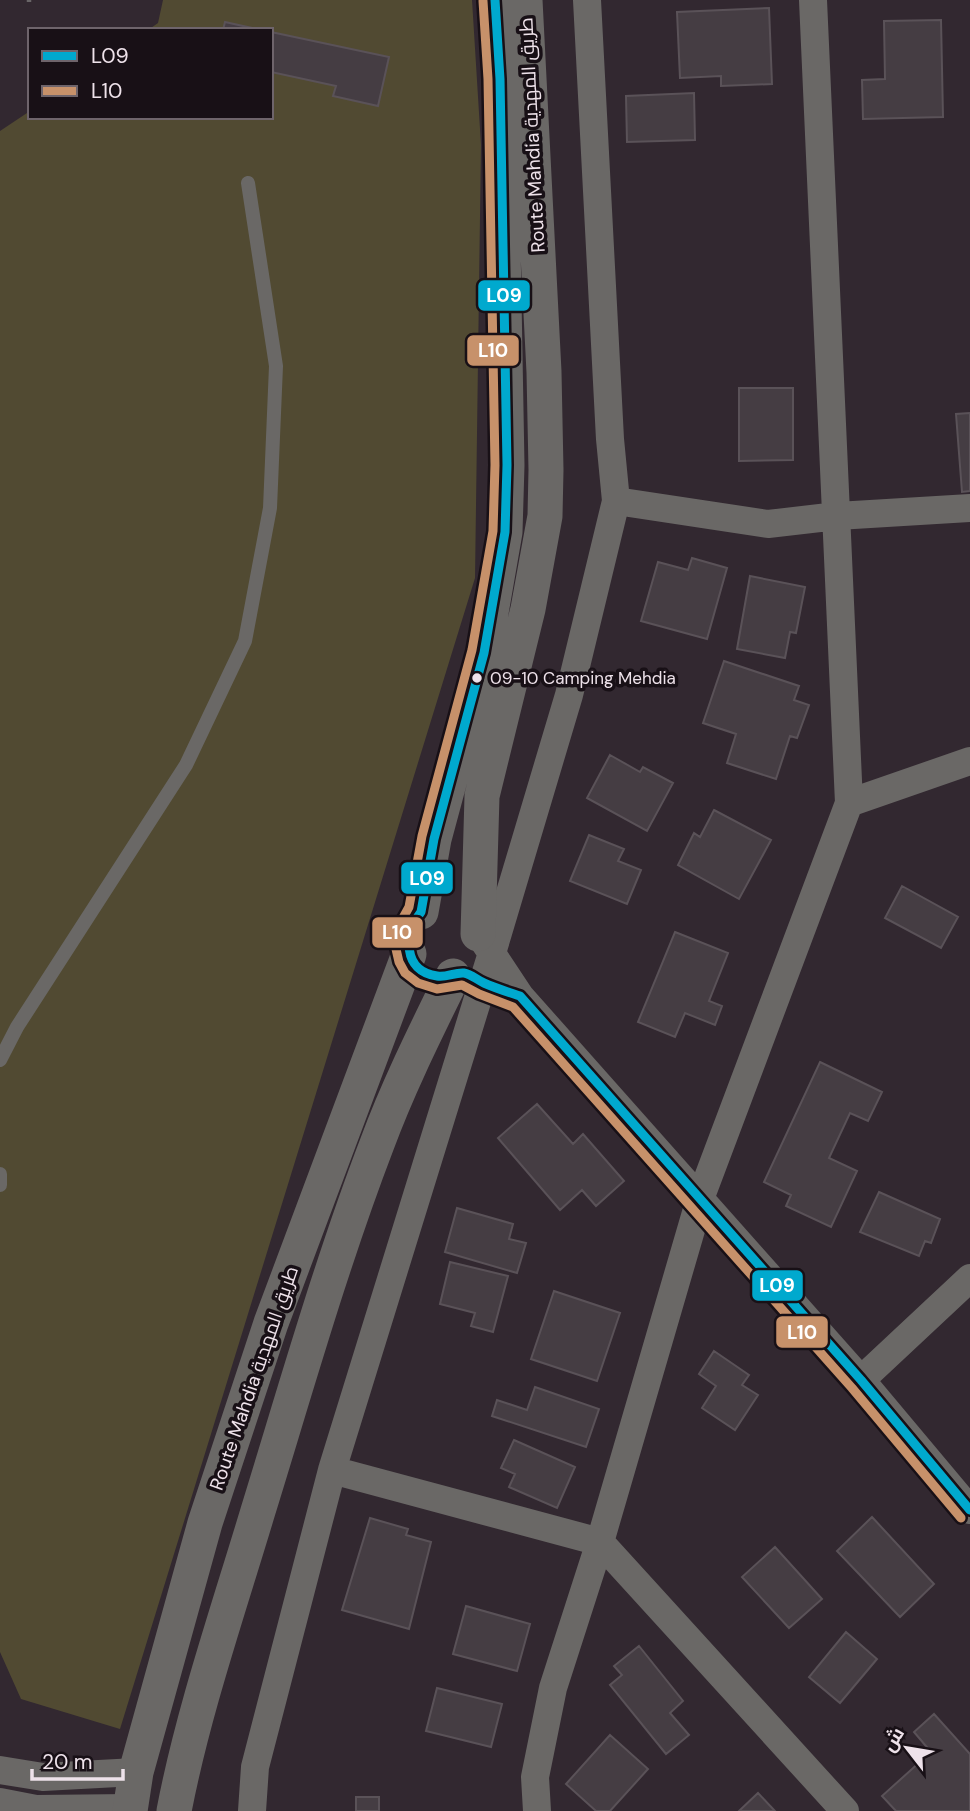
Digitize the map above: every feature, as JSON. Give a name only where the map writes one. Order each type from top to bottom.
[{"type":"street","name":"Route Mahdia طريق المهدية","points":[[421,912],[434,839],[484,653],[505,532],[507,465],[500,79],[495,0]]},
{"type":"street","name":"Route Mahdia طريق المهدية","points":[[485,944],[482,796],[528,609],[545,516],[544,372],[525,0]]},
{"type":"street","points":[[174,1811],[182,1770],[245,1555],[342,1244],[377,1143],[418,1049],[485,944],[569,695],[616,501],[609,425],[587,0]]},
{"type":"street","points":[[537,1811],[535,1777],[553,1688],[600,1542],[701,1199],[849,803],[813,0]]},
{"type":"street","points":[[616,501],[768,524],[837,516],[970,508]]},
{"type":"street","points":[[849,803],[970,761]]},
{"type":"street","points":[[520,996],[466,976],[431,976],[422,971],[409,954],[406,943],[412,920],[432,906],[456,907],[466,914],[520,996],[861,1380],[970,1510]]},
{"type":"street","name":"Route Mahdia طريق المهدية","points":[[130,1810],[136,1772],[205,1523],[271,1323],[409,954]]},
{"type":"street","points":[[252,1811],[256,1768],[332,1470],[466,976]]},
{"type":"street","points":[[861,1380],[970,1278]]},
{"type":"street","points":[[332,1470],[600,1542],[845,1811]]},
{"type":"street","points":[[0,1770],[43,1777],[136,1772]]},
{"type":"street","points":[[0,1802],[36,1809],[130,1810]]},
{"type":"lane","points":[[0,1059],[17,1027],[187,765],[244,641],[270,508],[276,366],[248,183]]},
{"type":"lane","points":[[0,1174],[0,1185]]},
{"type":"path","points":[[29,0],[29,7]]},
{"type":"shaded area","points":[[163,0],[472,0],[481,145],[475,578],[120,1729],[21,1699],[0,1652],[0,131],[28,112],[28,119],[273,119],[273,28],[151,28],[158,23]]},
{"type":"building","points":[[769,8],[772,84],[721,86],[721,76],[680,78],[677,12]]},
{"type":"building","points":[[941,20],[943,117],[863,119],[862,80],[885,79],[884,21]]},
{"type":"building","points":[[225,22],[252,28],[224,28]]},
{"type":"building","points":[[273,32],[389,57],[378,106],[333,96],[336,86],[273,72]]},
{"type":"building","points":[[694,93],[695,140],[627,142],[626,96]]},
{"type":"building","points":[[739,388],[793,388],[793,460],[739,461]]},
{"type":"building","points":[[970,413],[970,491],[962,492],[956,414]]},
{"type":"building","points":[[692,558],[727,568],[707,639],[641,621],[658,562],[688,570]]},
{"type":"building","points":[[750,576],[805,587],[796,633],[790,632],[785,658],[737,649]]},
{"type":"building","points":[[724,661],[799,686],[794,700],[809,705],[797,738],[790,736],[776,779],[727,763],[736,734],[703,723]]},
{"type":"building","points":[[610,755],[640,772],[643,767],[673,783],[647,831],[587,798]]},
{"type":"building","points":[[714,810],[771,840],[739,899],[678,865],[694,833],[700,837]]},
{"type":"building","points":[[589,835],[624,849],[618,861],[641,870],[627,904],[570,881]]},
{"type":"building","points":[[902,886],[958,917],[941,948],[885,918]]},
{"type":"building","points":[[675,932],[728,953],[709,1001],[722,1006],[715,1025],[685,1013],[675,1037],[638,1022]]},
{"type":"building","points":[[820,1062],[882,1092],[868,1121],[850,1113],[829,1158],[857,1171],[831,1227],[786,1206],[791,1195],[764,1182]]},
{"type":"building","points":[[537,1104],[573,1144],[583,1134],[624,1181],[596,1206],[582,1190],[560,1210],[498,1138]]},
{"type":"building","points":[[879,1192],[940,1219],[931,1243],[925,1241],[919,1256],[860,1232]]},
{"type":"building","points":[[457,1208],[513,1224],[509,1239],[526,1243],[517,1273],[445,1252]]},
{"type":"building","points":[[450,1262],[508,1276],[493,1332],[471,1326],[475,1313],[440,1304]]},
{"type":"building","points":[[554,1291],[620,1313],[597,1381],[531,1359]]},
{"type":"building","points":[[714,1351],[749,1375],[742,1385],[758,1395],[735,1430],[702,1408],[716,1386],[699,1374]]},
{"type":"building","points":[[535,1387],[599,1409],[586,1447],[492,1416],[497,1400],[527,1410]]},
{"type":"building","points":[[514,1440],[575,1467],[557,1508],[509,1487],[515,1474],[501,1468]]},
{"type":"building","points":[[872,1517],[934,1584],[900,1617],[837,1551]]},
{"type":"building","points":[[370,1518],[408,1529],[406,1535],[431,1542],[409,1629],[342,1610]]},
{"type":"building","points":[[775,1547],[822,1599],[789,1628],[742,1577]]},
{"type":"building","points":[[466,1606],[530,1624],[517,1671],[453,1654]]},
{"type":"building","points":[[846,1632],[877,1659],[840,1703],[809,1677]]},
{"type":"building","points":[[639,1646],[683,1701],[670,1713],[689,1735],[666,1754],[610,1685],[622,1675],[614,1666]]},
{"type":"building","points":[[437,1688],[502,1704],[491,1747],[426,1731]]},
{"type":"building","points":[[934,1714],[970,1754],[970,1811],[896,1811],[882,1796],[931,1752],[914,1732]]},
{"type":"building","points":[[610,1735],[648,1769],[610,1811],[596,1811],[566,1784]]},
{"type":"building","points":[[758,1793],[775,1811],[739,1811]]},
{"type":"building","points":[[356,1797],[379,1797],[379,1811],[356,1811]]},
{"type":"transit line","name":"L09","points":[[495,0],[500,79],[507,465],[505,532],[484,653],[434,839],[421,912],[411,931],[409,941],[412,959],[417,967],[426,973],[440,976],[467,974],[488,985],[520,996],[861,1380],[970,1510]]},
{"type":"transit line","name":"L10","points":[[483,1],[488,79],[495,465],[493,531],[472,650],[422,836],[409,907],[398,927],[396,949],[399,962],[405,973],[418,983],[437,989],[462,985],[513,1007],[852,1388],[961,1518]]},
{"type":"place","name":"09-10 Camping Mehdia","points":[[477,678]]}]
